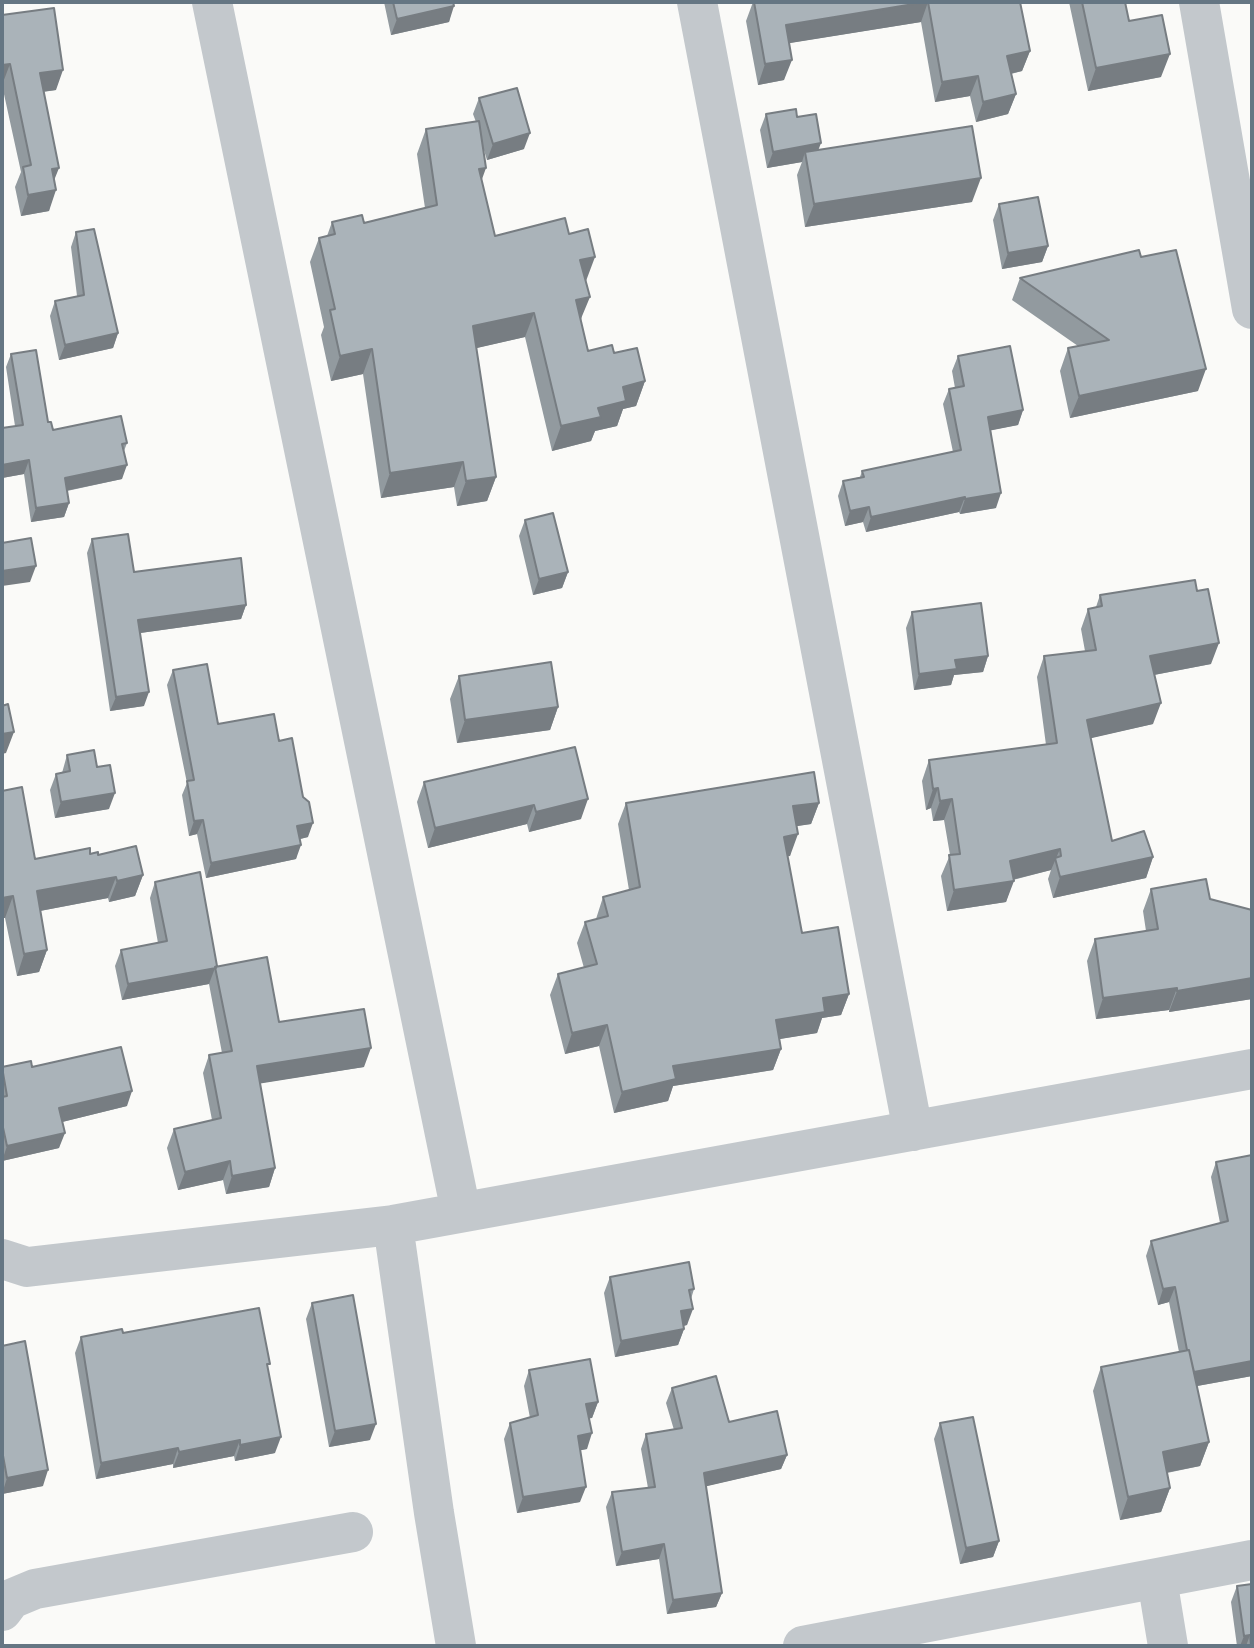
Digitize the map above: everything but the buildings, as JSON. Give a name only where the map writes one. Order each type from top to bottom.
[{"type":"street","points":[[212,2],[461,1212]]},
{"type":"street","points":[[697,2],[913,1131]]},
{"type":"street","points":[[1199,2],[1252,309]]},
{"type":"street","points":[[2,1259],[27,1267],[393,1225],[1252,1069]]},
{"type":"street","points":[[393,1225],[456,1646]]},
{"type":"street","points":[[2,1611],[11,1599],[35,1589],[353,1532]]},
{"type":"street","points":[[803,1646],[1252,1560]]},
{"type":"street","points":[[1157,1579],[1168,1646]]}]
